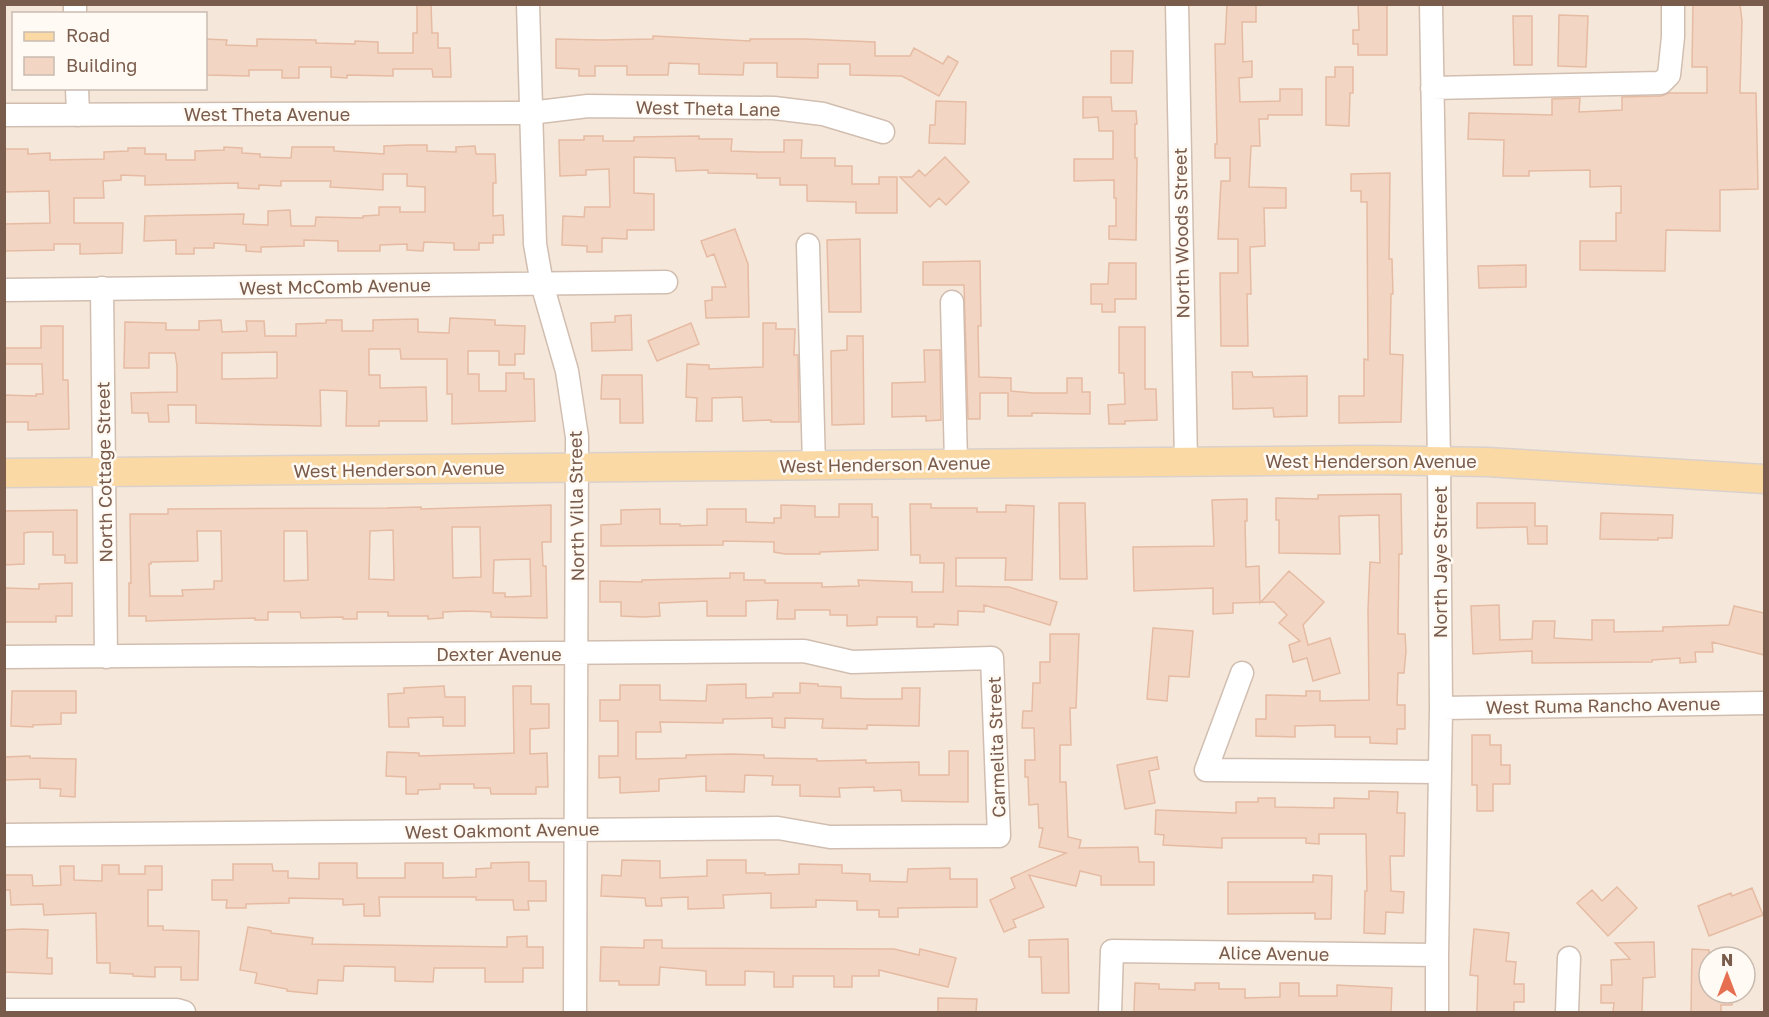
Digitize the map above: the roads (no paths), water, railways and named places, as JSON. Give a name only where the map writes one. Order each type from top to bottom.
[{"type":"main road","name":"West Henderson Avenue","points":[[4,473],[1439,460],[1764,479]]},
{"type":"street","name":"North Villa Street","points":[[528,4],[533,220],[542,284],[567,370],[577,437],[575,1012]]},
{"type":"street","name":"North Woods Street","points":[[1177,4],[1185,461]]},
{"type":"street","name":"North Jaye Street","points":[[1431,4],[1441,708],[1437,1012]]},
{"type":"street","points":[[1432,88],[1661,83],[1669,75],[1673,37],[1673,4]]},
{"type":"street","points":[[77,90],[78,115]]},
{"type":"street","name":"West Theta Lane","points":[[530,113],[588,106],[774,108],[823,114],[883,132]]},
{"type":"street","name":"West Theta Avenue","points":[[4,115],[530,113]]},
{"type":"street","points":[[808,245],[814,465]]},
{"type":"street","name":"West McComb Avenue","points":[[4,290],[666,282]]},
{"type":"street","name":"North Cottage Street","points":[[102,288],[106,657]]},
{"type":"street","points":[[952,302],[956,463]]},
{"type":"street","name":"Dexter Avenue","points":[[4,657],[804,651],[852,662],[992,658]]},
{"type":"street","name":"Carmelita Street","points":[[992,658],[999,836]]},
{"type":"street","points":[[1242,673],[1206,770],[1439,772]]},
{"type":"street","name":"West Ruma Rancho Avenue","points":[[1441,708],[1764,703]]},
{"type":"street","name":"West Oakmont Avenue","points":[[4,834],[778,828],[830,837],[999,836]]},
{"type":"street","name":"Alice Avenue","points":[[1110,1012],[1112,951],[1437,955]]},
{"type":"street","points":[[1567,1012],[1569,958]]},
{"type":"street","points":[[4,1010],[177,1010],[184,1012]]}]
